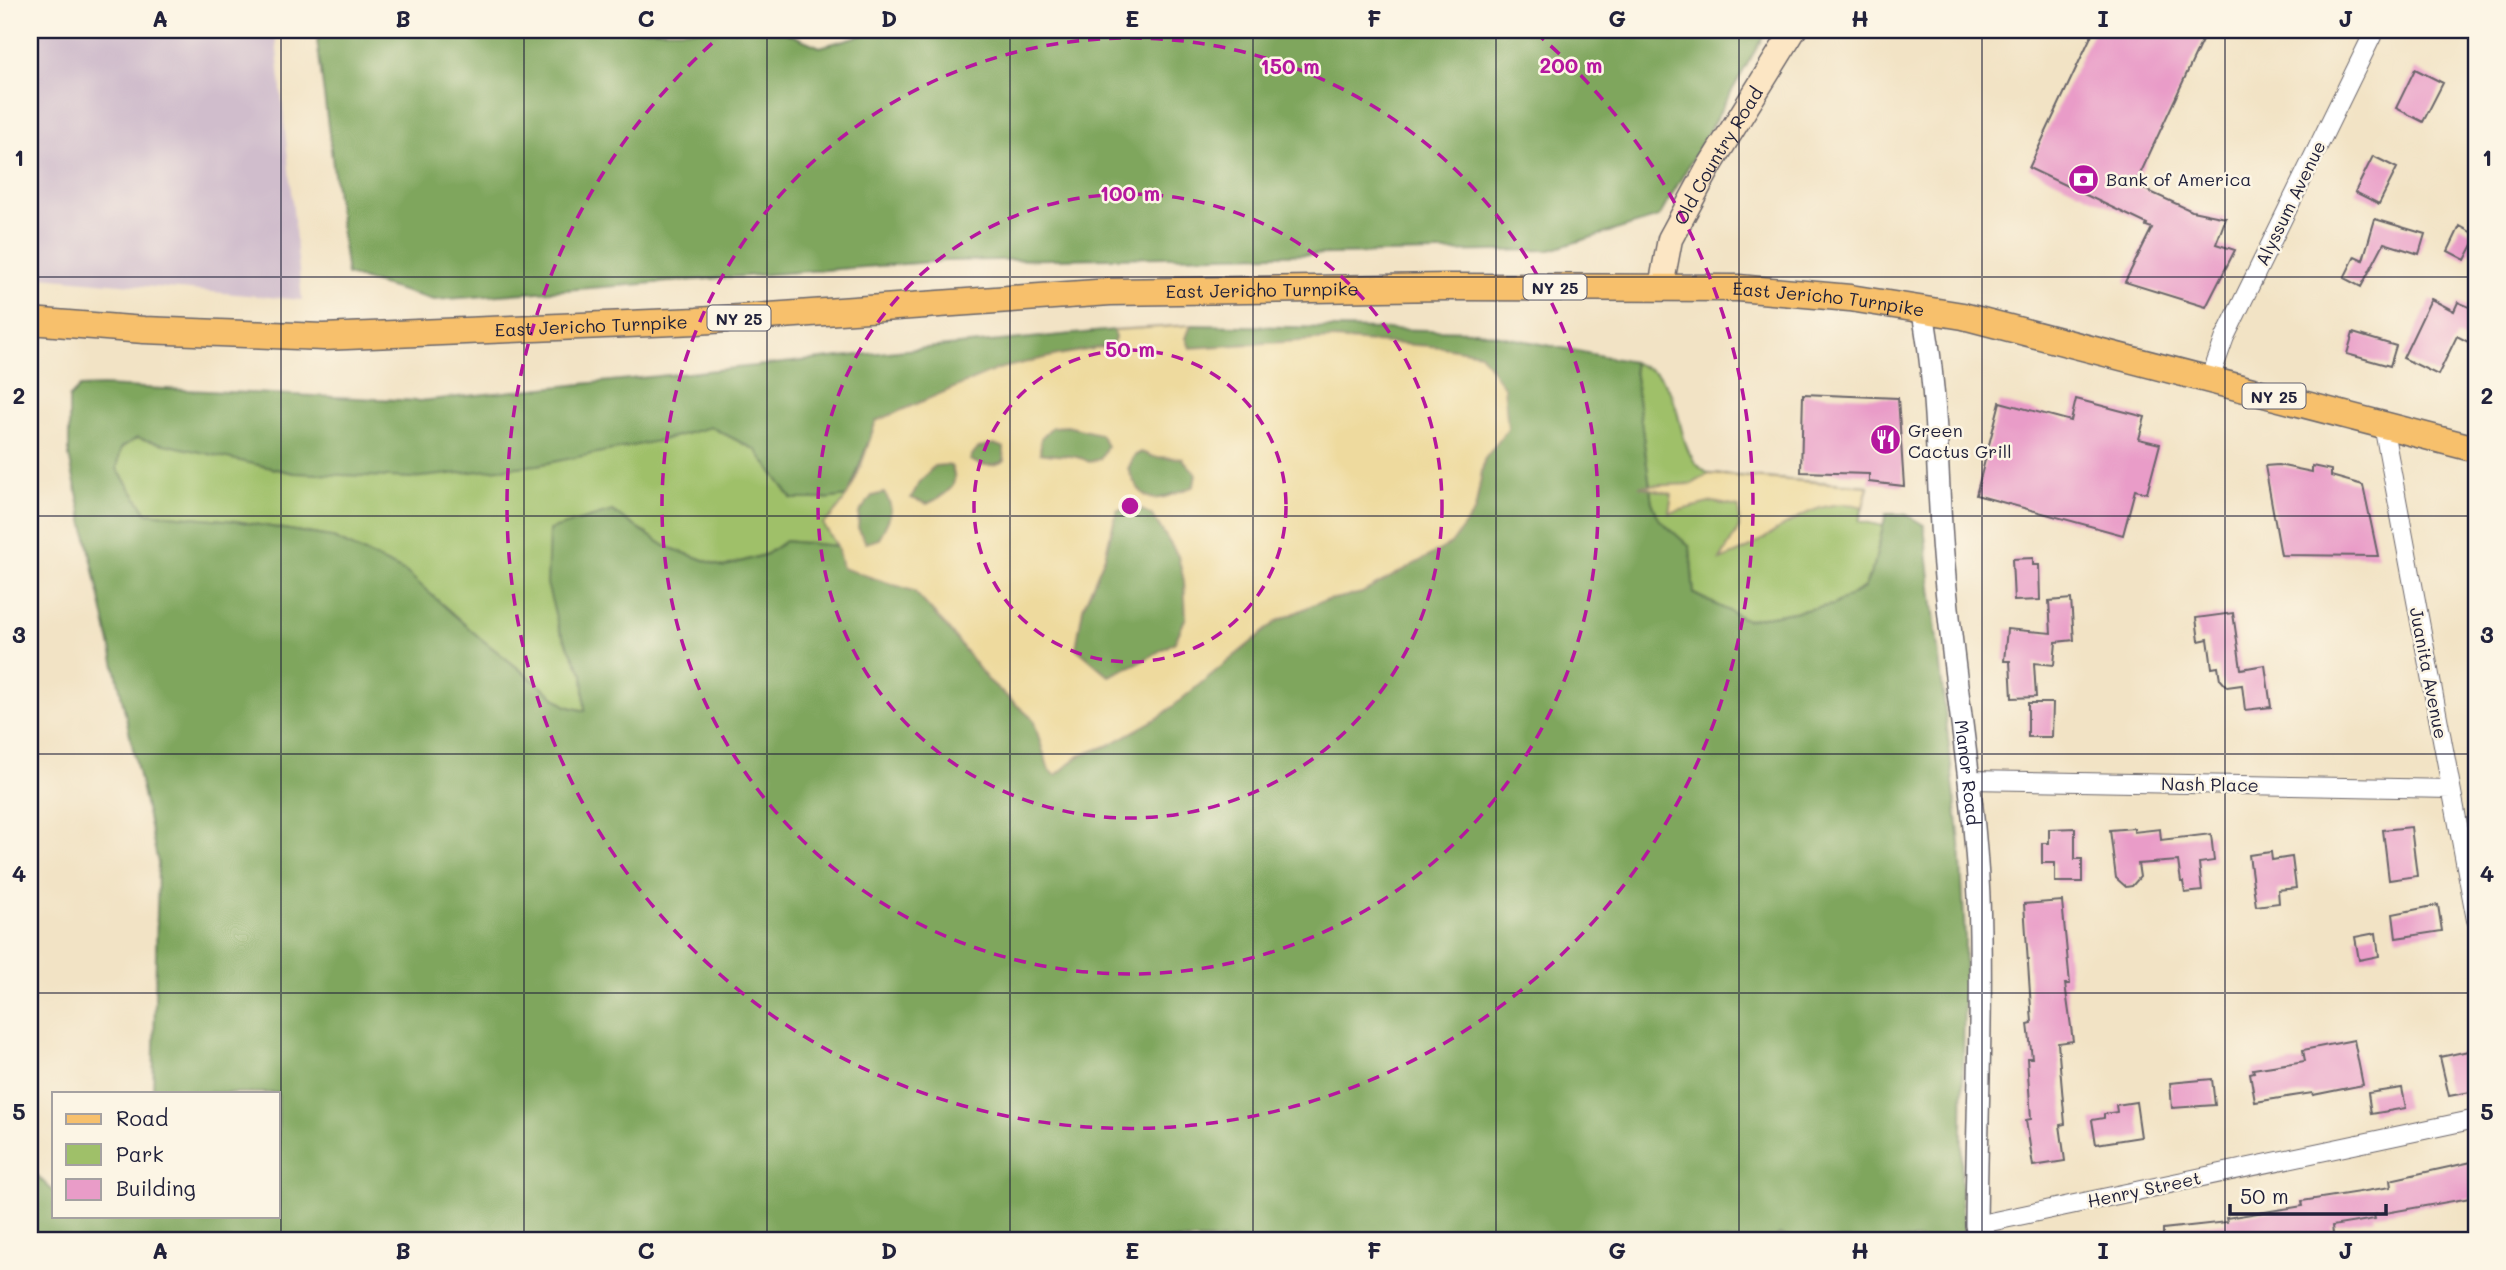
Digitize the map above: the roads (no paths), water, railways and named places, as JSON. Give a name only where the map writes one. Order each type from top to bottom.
[{"type":"main road","name":"Old Country Road","points":[[1661,287],[1670,240],[1709,167],[1794,30]]},
{"type":"main road","name":"East Jericho Turnpike","points":[[30,321],[144,330],[323,337],[697,321],[1110,292],[1448,287],[1738,288],[1850,298],[1964,316],[2476,449]]},
{"type":"street","name":"Alyssum Avenue","points":[[2210,379],[2225,337],[2375,30]]},
{"type":"street","name":"Manor Road","points":[[1922,308],[1932,368],[1944,569],[1969,780],[1979,895],[1981,1008],[1976,1124],[1978,1233]]},
{"type":"street","name":"Juanita Avenue","points":[[2383,425],[2476,920]]},
{"type":"street","name":"Nash Place","points":[[1969,780],[2451,789]]},
{"type":"street","name":"Henry Street","points":[[1978,1233],[2476,1119]]},
{"type":"place","name":"Bank of America","points":[[2083,179]]},
{"type":"place","name":"Green Cactus Grill","points":[[1885,440]]}]
